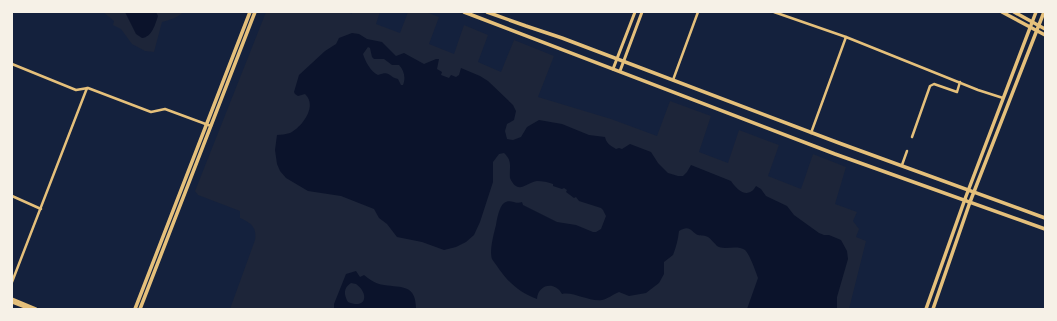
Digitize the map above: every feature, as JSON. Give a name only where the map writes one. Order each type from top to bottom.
[{"type":"main road","points":[[135,309],[250,12]]},
{"type":"main road","points":[[140,309],[255,12]]},
{"type":"main road","points":[[464,12],[835,154],[1045,229]]},
{"type":"main road","points":[[487,12],[562,38],[812,133],[1045,218]]},
{"type":"main road","points":[[1002,12],[1045,35]]},
{"type":"main road","points":[[1014,12],[1045,28]]},
{"type":"main road","points":[[926,309],[964,199],[1036,12]]},
{"type":"main road","points":[[933,309],[970,202],[1044,12]]},
{"type":"street","points":[[613,69],[635,12]]},
{"type":"street","points":[[620,71],[642,12]]},
{"type":"street","points":[[673,80],[698,12]]},
{"type":"street","points":[[774,12],[846,37],[1003,98]]},
{"type":"street","points":[[812,133],[846,37]]},
{"type":"street","points":[[12,64],[76,90],[88,88],[151,112],[165,109],[211,126]]},
{"type":"street","points":[[912,137],[930,86],[934,84],[957,92],[960,82]]},
{"type":"street","points":[[12,282],[88,88]]},
{"type":"street","points":[[902,166],[907,151]]},
{"type":"street","points":[[12,196],[41,208]]},
{"type":"street","points":[[12,300],[30,309]]},
{"type":"street","points":[[12,300],[36,309]]},
{"type":"shaded area","points":[[103,12],[183,12],[170,20],[162,22],[154,52],[145,51],[132,44],[121,29],[113,25],[114,21]]},
{"type":"shaded area","points":[[125,12],[156,12],[158,16],[151,33],[142,38],[136,34]]},
{"type":"shaded area","points":[[266,12],[347,12],[352,14],[352,12],[380,12],[376,24],[400,33],[408,12],[426,12],[439,17],[429,44],[454,54],[464,25],[488,35],[478,62],[501,72],[514,40],[554,56],[538,97],[611,119],[657,136],[670,101],[711,116],[699,152],[728,163],[739,130],[779,145],[768,176],[801,189],[813,154],[846,167],[835,204],[857,212],[853,221],[859,229],[856,237],[866,241],[849,309],[230,309],[255,240],[255,232],[250,224],[240,218],[240,211],[198,195],[195,191]]},
{"type":"shaded area","points":[[352,33],[359,34],[367,39],[382,42],[396,56],[404,53],[424,64],[439,59],[437,69],[442,72],[441,75],[449,78],[451,75],[456,77],[459,75],[461,68],[480,76],[488,81],[513,105],[516,111],[514,120],[507,124],[505,131],[507,139],[513,140],[521,137],[527,127],[539,120],[562,124],[589,135],[605,137],[608,143],[616,149],[622,149],[630,144],[651,152],[658,163],[668,173],[683,176],[691,165],[731,181],[736,188],[746,193],[753,190],[756,186],[761,189],[766,196],[787,206],[794,215],[819,233],[841,240],[847,251],[848,259],[837,297],[837,309],[747,309],[758,278],[747,252],[742,248],[723,248],[717,246],[708,237],[698,235],[688,228],[679,231],[673,255],[664,262],[664,274],[659,283],[646,293],[629,296],[619,292],[602,300],[597,300],[566,293],[562,294],[555,287],[547,286],[540,290],[537,299],[531,297],[520,291],[511,283],[491,256],[492,242],[498,213],[502,205],[508,201],[518,203],[522,202],[523,205],[557,222],[576,225],[593,232],[601,229],[606,216],[601,208],[579,201],[576,197],[574,198],[566,192],[567,190],[564,188],[562,189],[553,186],[551,183],[537,181],[523,187],[516,186],[510,178],[510,162],[504,153],[499,154],[493,162],[493,182],[480,222],[474,235],[466,242],[456,247],[444,250],[422,242],[397,237],[387,224],[379,218],[374,209],[341,196],[308,191],[286,178],[280,171],[277,164],[275,150],[277,135],[290,133],[295,130],[307,116],[310,104],[309,99],[305,94],[298,96],[294,92],[299,75],[325,51],[336,44],[339,38]],"holes":[[[368,47],[370,48],[374,59],[384,59],[392,65],[399,65],[404,74],[403,85],[401,85],[398,79],[389,74],[375,74],[367,63],[363,54]]]},
{"type":"shaded area","points":[[356,271],[360,277],[364,275],[378,284],[402,287],[411,291],[414,295],[416,309],[334,309],[334,304],[346,274]],"holes":[[[351,283],[356,284],[363,292],[364,296],[364,299],[359,304],[348,302],[345,294],[345,289],[348,285]]]}]
